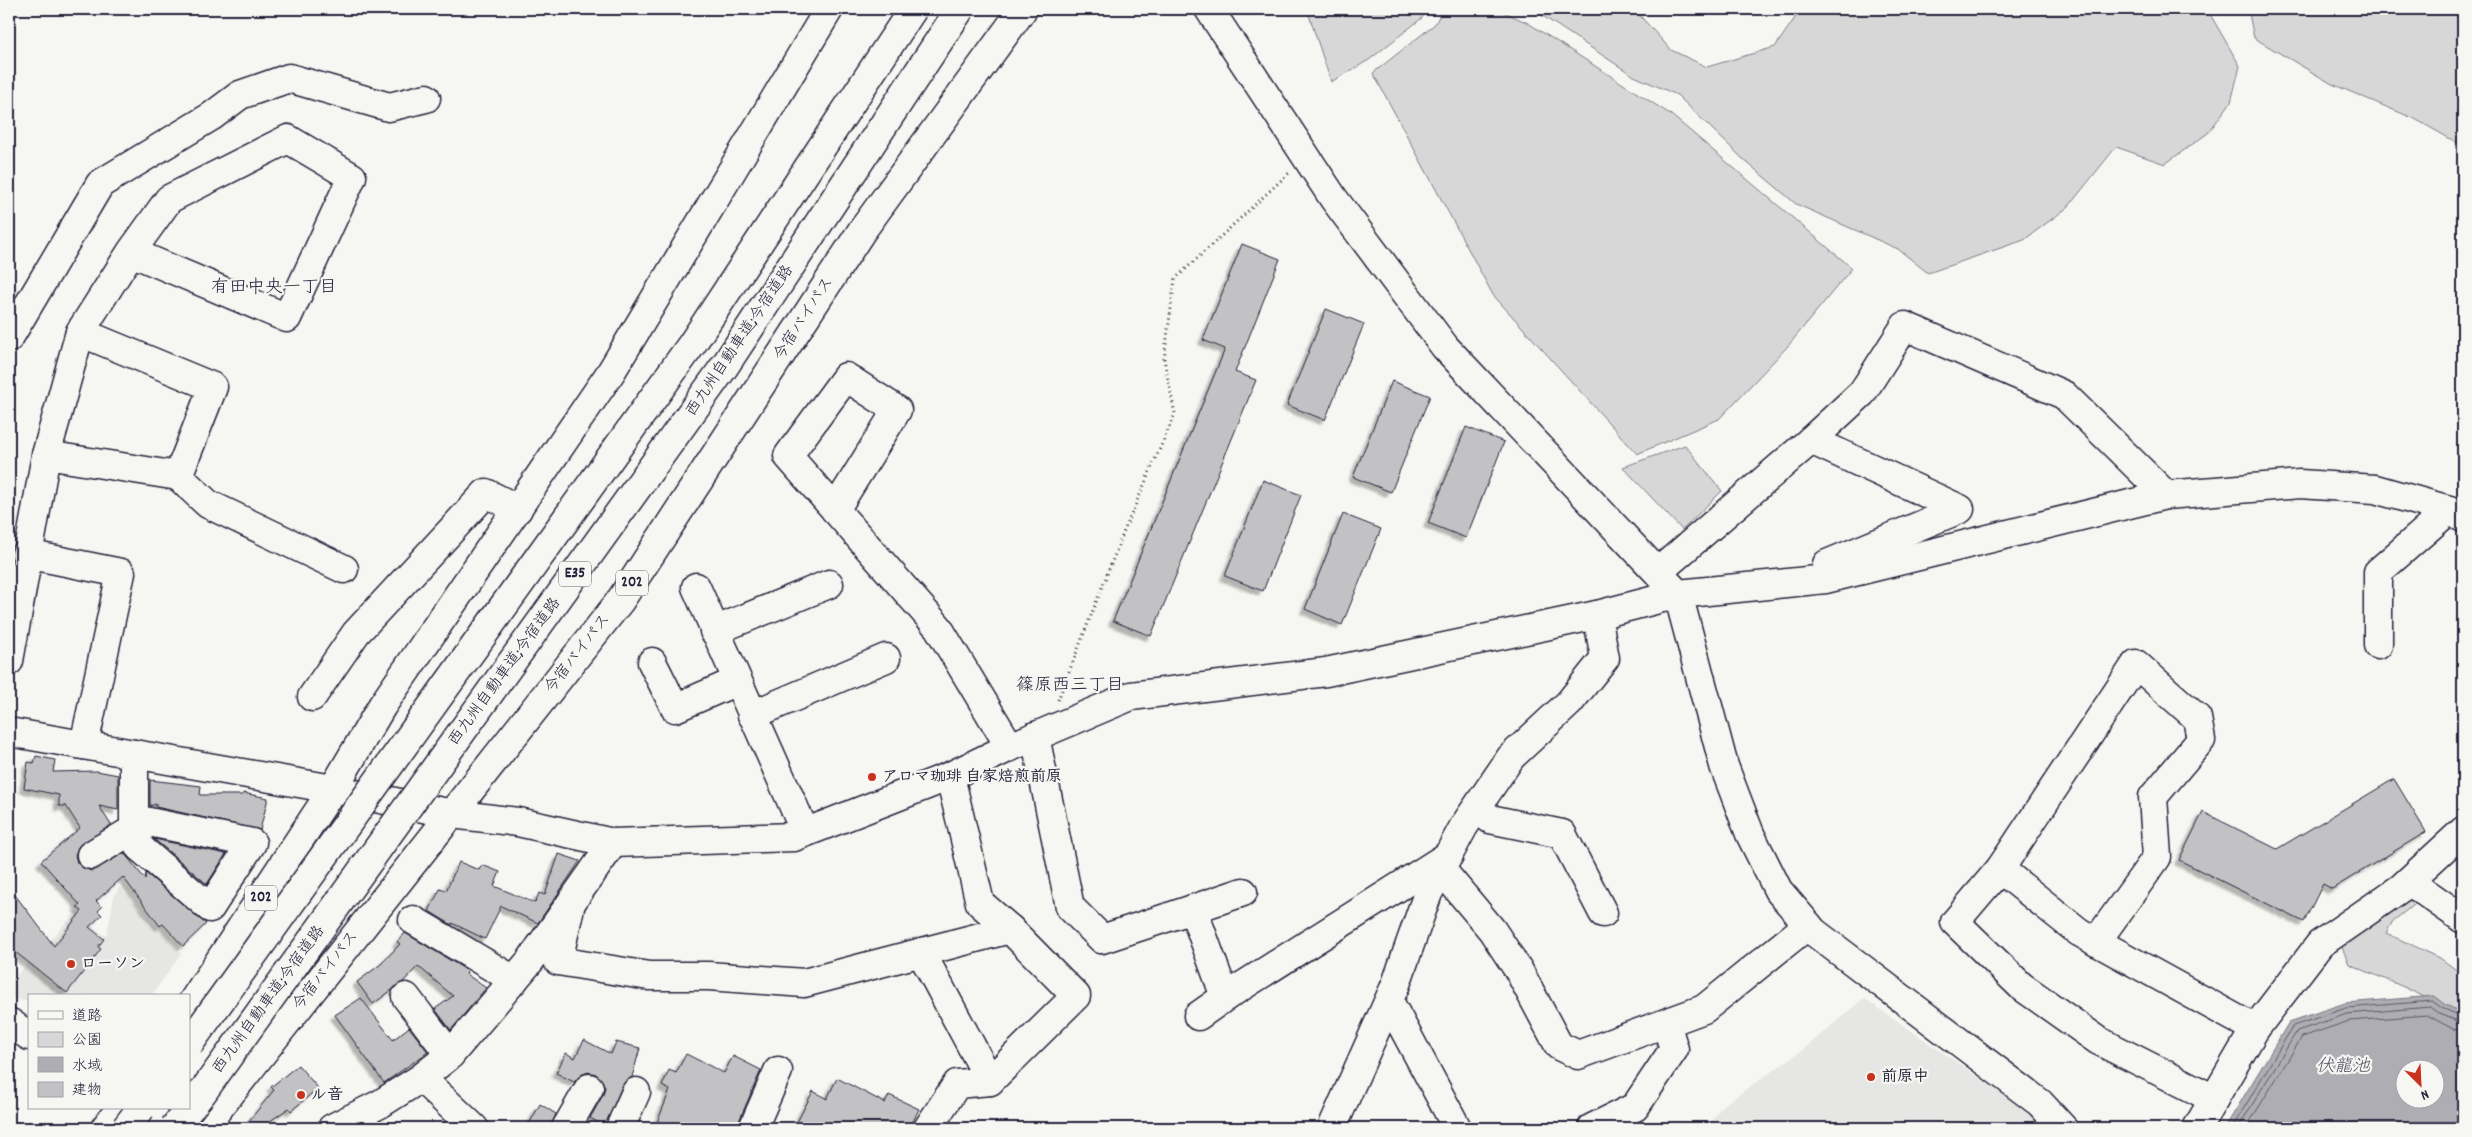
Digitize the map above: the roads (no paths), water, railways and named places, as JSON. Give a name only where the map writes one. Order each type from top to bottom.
[{"type":"main road","name":"202","points":[[190,1005],[332,789],[382,706],[611,372],[829,9]]},
{"type":"main road","name":"E35","points":[[190,1043],[692,344],[914,9]]},
{"type":"main road","name":"西九州自動車道;今宿道路","points":[[190,1107],[724,366],[960,9]]},
{"type":"main road","name":"今宿バイパス","points":[[203,1128],[371,913],[452,814],[620,601],[861,232],[1022,9]]},
{"type":"main road","points":[[1209,9],[1334,199],[1446,348],[1678,594],[1724,766],[1750,834],[1778,890],[1808,925],[1822,938],[2040,1103],[2063,1128]]},
{"type":"main road","points":[[9,338],[100,184],[212,116],[240,95],[289,78],[389,106],[426,98]]},
{"type":"main road","points":[[9,661],[26,554],[46,455],[80,332],[130,252],[168,200],[288,139],[352,177],[287,318],[130,252]]},
{"type":"main road","points":[[1658,572],[1811,440],[1862,393],[1905,326],[2064,395],[2166,495]]},
{"type":"main road","points":[[80,332],[213,386],[178,476]]},
{"type":"main road","points":[[835,510],[898,410],[846,377],[788,456],[835,510],[938,627],[1010,747]]},
{"type":"main road","points":[[1811,440],[1960,509],[1826,565],[1826,579]]},
{"type":"main road","points":[[46,455],[178,476],[208,504],[344,569]]},
{"type":"main road","points":[[9,732],[332,789],[452,814],[518,822],[613,843],[794,837],[950,776],[1010,747],[1132,696],[1326,672],[1598,615],[1678,594],[1826,579],[2166,495],[2309,485],[2376,489],[2456,514]]},
{"type":"main road","points":[[312,697],[356,634],[486,492],[518,509]]},
{"type":"main road","points":[[2378,645],[2378,572],[2456,514]]},
{"type":"main road","points":[[26,554],[120,573],[84,745]]},
{"type":"main road","points":[[714,631],[829,584]]},
{"type":"main road","points":[[696,587],[805,832]]},
{"type":"main road","points":[[1332,1128],[1393,993],[1428,893],[1445,862],[1478,806],[1511,758],[1569,703],[1605,658],[1598,615]]},
{"type":"main road","points":[[752,715],[886,658]]},
{"type":"main road","points":[[652,662],[675,708],[737,682]]},
{"type":"main road","points":[[2096,942],[2157,857],[2153,797],[2201,740],[2197,718],[2136,664],[2000,869],[1955,922],[2021,986],[2099,1041],[2214,1098]]},
{"type":"main road","points":[[1040,734],[1070,906],[1102,939],[1243,892]]},
{"type":"main road","points":[[91,855],[135,824],[134,754]]},
{"type":"main road","points":[[928,1128],[957,1084],[990,1080],[1076,996],[1010,929],[980,903],[950,776]]},
{"type":"main road","points":[[1478,806],[1490,819],[1562,834],[1603,913]]},
{"type":"main road","points":[[2197,1128],[2255,1029],[2320,944],[2409,881],[2463,832]]},
{"type":"main road","points":[[332,1128],[380,1104],[421,1078],[450,1055],[514,980],[613,843]]},
{"type":"main road","points":[[1445,862],[1519,971],[1559,1046],[1578,1056],[1704,1009],[1808,925]]},
{"type":"main road","points":[[1198,1016],[1225,997],[1445,862]]},
{"type":"main road","points":[[2000,869],[2079,932],[2255,1029]]},
{"type":"main road","points":[[2409,881],[2463,920]]},
{"type":"main road","points":[[571,903],[558,961],[650,976],[708,976],[804,983],[1010,929]]},
{"type":"main road","points":[[1193,909],[1225,997]]},
{"type":"main road","points":[[413,920],[514,980]]},
{"type":"main road","points":[[922,952],[990,1080]]},
{"type":"main road","points":[[1393,993],[1460,1116]]},
{"type":"main road","points":[[406,997],[450,1055]]},
{"type":"main road","points":[[1592,1128],[1635,1107],[1674,1049],[1666,1023]]},
{"type":"main road","points":[[753,1128],[778,1071]]},
{"type":"main road","points":[[421,1078],[474,1128]]},
{"type":"main road","points":[[566,1128],[589,1088]]},
{"type":"main road","points":[[620,1128],[636,1092]]},
{"type":"main road","points":[[105,1128],[119,1110]]},
{"type":"main road","points":[[126,1128],[140,1110]]},
{"type":"main road","name":"西九州自動車道;今宿道路","points":[[174,1128],[188,1110]]},
{"type":"water","name":"伏龍池","points":[[2434,996],[2444,1004],[2463,1013],[2463,1128],[2228,1128],[2226,1126],[2289,1022],[2345,1003]]},
{"type":"place","name":"アロマ珈琲 自家焙煎前原","points":[[872,777]]},
{"type":"place","name":"ローソン","points":[[71,964]]},
{"type":"place","name":"前原中","points":[[1871,1077]]},
{"type":"place","name":"ル音","points":[[301,1095]]},
{"type":"district","name":"有田中央一丁目","points":[[274,288]]},
{"type":"district","name":"篠原西三丁目","points":[[1070,686]]}]
